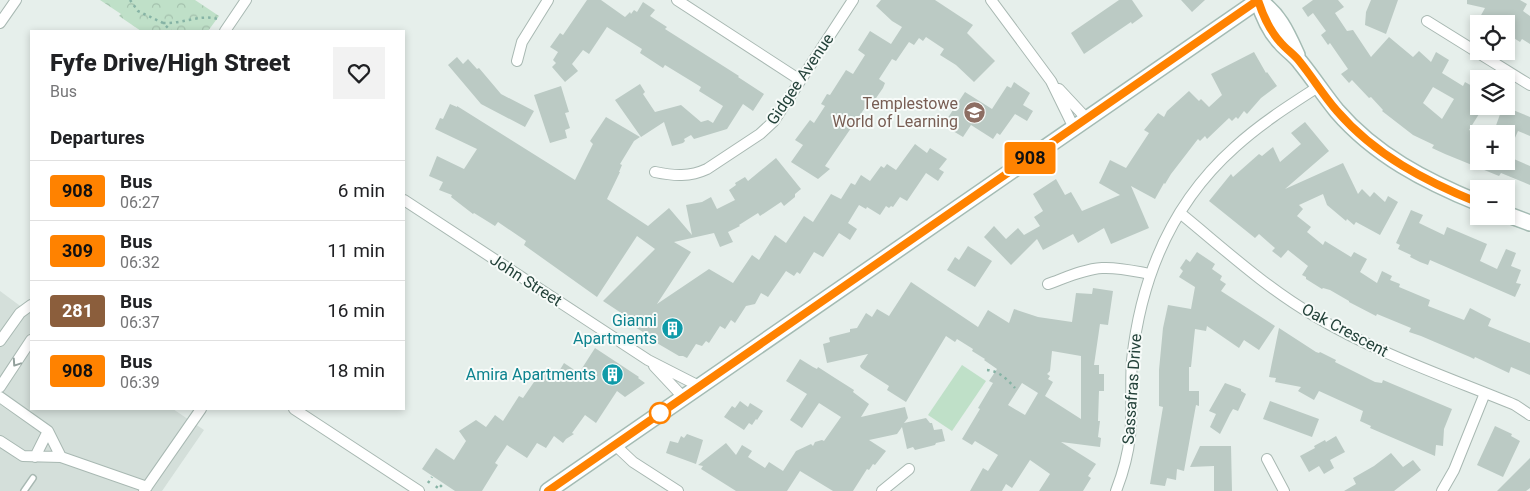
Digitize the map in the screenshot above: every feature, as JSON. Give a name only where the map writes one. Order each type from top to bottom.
[{"type":"main road","points":[[548,491],[1258,0],[1264,16],[1280,42],[1300,61],[1318,87],[1359,134],[1383,153],[1426,180],[1470,199]]},
{"type":"main road","points":[[1515,218],[1530,224]]},
{"type":"street","points":[[0,23],[16,0]]},
{"type":"street","points":[[226,30],[246,0]]},
{"type":"street","points":[[517,61],[522,42],[548,0]]},
{"type":"street","points":[[677,0],[800,80]]},
{"type":"street","name":"Gidgee Avenue","points":[[655,172],[682,176],[699,173],[760,134],[771,124],[853,0]]},
{"type":"street","points":[[991,0],[1051,81],[1087,119]]},
{"type":"street","points":[[1427,20],[1530,85]]},
{"type":"street","points":[[1051,81],[1074,128]]},
{"type":"street","name":"Sassafras Drive","points":[[1116,491],[1126,458],[1130,435],[1135,330],[1150,274],[1161,247],[1180,213],[1214,167],[1236,146],[1262,126],[1318,87]]},
{"type":"street","name":"John Street","points":[[405,201],[648,360],[699,386]]},
{"type":"street","name":"Oak Crescent","points":[[1180,213],[1274,290],[1312,315],[1347,335],[1515,406],[1530,415]]},
{"type":"street","points":[[1048,284],[1089,270],[1103,268],[1150,274]]},
{"type":"street","points":[[0,340],[20,312],[30,307]]},
{"type":"street","points":[[0,387],[30,342]]},
{"type":"street","name":"John Street","points":[[648,360],[683,397]]},
{"type":"street","points":[[1442,491],[1454,470],[1485,393]]},
{"type":"street","points":[[0,397],[48,431],[61,457]]},
{"type":"street","points":[[0,440],[23,456],[61,457],[146,489],[200,410]]},
{"type":"street","points":[[296,410],[419,491]]},
{"type":"street","points":[[35,456],[48,431]]},
{"type":"street","points":[[615,444],[633,462],[678,491]]},
{"type":"street","points":[[1267,459],[1284,491]]},
{"type":"street","points":[[882,491],[909,469]]},
{"type":"lane","points":[[24,491],[33,478]]},
{"type":"path","points":[[130,0],[138,11],[163,23],[170,30]]},
{"type":"path","points":[[163,23],[176,23],[201,17],[210,17],[218,20]]},
{"type":"path","points":[[987,370],[993,370],[1002,375],[1015,388]]},
{"type":"path","points":[[428,483],[432,477]]},
{"type":"path","points":[[436,488],[439,484],[442,487],[444,484]]},
{"type":"shaded area","points":[[0,291],[30,313],[30,410],[174,410],[204,430],[162,491],[0,491]]},
{"type":"green space","points":[[100,0],[195,0],[219,16],[209,30],[140,30],[119,16],[121,14]]},
{"type":"green space","points":[[962,365],[986,381],[952,431],[928,415]]},
{"type":"building","points":[[587,0],[601,0],[625,17],[634,10],[637,12],[643,2],[655,10],[650,16],[667,27],[665,29],[764,94],[753,111],[743,104],[727,129],[694,139],[691,135],[684,139],[683,143],[672,146],[664,122],[641,137],[615,100],[640,84],[645,92],[643,94],[655,112],[681,105],[701,122],[708,120],[713,123],[723,106],[699,91],[701,87],[665,65],[663,68],[640,53],[642,49],[607,27],[589,54],[583,50],[572,64],[578,71],[565,82],[552,67],[556,63],[553,60],[558,52],[550,47],[560,33],[563,35]]},
{"type":"building","points":[[881,0],[935,0],[973,25],[967,33],[995,61],[974,82],[956,65],[940,55],[944,49],[926,37],[923,41],[919,38],[914,45],[909,42],[896,61],[892,59],[879,79],[885,83],[883,88],[874,101],[871,99],[825,166],[830,169],[818,179],[791,162],[803,145],[795,140],[810,120],[814,123],[825,106],[821,104],[827,94],[830,95],[846,70],[853,74],[865,55],[858,50],[870,31],[891,44],[902,27],[892,21],[876,6]]},
{"type":"building","points":[[1119,0],[1132,0],[1143,16],[1084,54],[1071,33]]},
{"type":"building","points":[[1181,0],[1205,0],[1192,12]]},
{"type":"building","points":[[1313,0],[1338,0],[1344,7],[1335,13],[1347,31],[1353,30],[1371,57],[1389,37],[1413,57],[1419,51],[1431,62],[1436,52],[1449,60],[1442,73],[1463,86],[1465,82],[1470,85],[1470,115],[1478,115],[1472,125],[1470,125],[1469,130],[1470,164],[1432,148],[1434,145],[1413,135],[1382,111],[1371,97],[1369,98],[1352,80],[1349,83],[1341,74],[1348,69],[1330,43],[1328,45],[1321,35],[1326,31],[1313,13],[1308,17],[1302,8]],"holes":[[[1433,87],[1454,99],[1442,119],[1423,103]]]},
{"type":"building","points":[[1371,0],[1398,0],[1386,34],[1365,25],[1366,12]]},
{"type":"building","points":[[1467,0],[1520,0],[1527,4],[1523,11],[1530,16],[1530,44],[1522,39],[1520,42],[1515,39],[1515,15],[1481,15],[1485,8],[1467,4]]},
{"type":"building","points":[[1254,52],[1266,73],[1277,86],[1261,98],[1247,114],[1244,111],[1238,119],[1236,117],[1232,121],[1229,118],[1207,139],[1205,136],[1200,141],[1198,139],[1164,183],[1155,199],[1131,186],[1149,228],[1111,244],[1104,228],[1078,243],[1073,234],[1043,250],[1037,239],[1011,265],[984,237],[994,226],[1006,239],[1018,228],[1024,235],[1040,226],[1034,217],[1043,211],[1033,194],[1056,179],[1065,195],[1071,192],[1082,211],[1120,195],[1099,183],[1110,160],[1126,168],[1149,133],[1144,130],[1158,113],[1164,117],[1167,111],[1189,91],[1199,101],[1201,99],[1209,107],[1222,95],[1211,74]]},
{"type":"building","points":[[457,57],[463,64],[468,59],[477,69],[479,68],[501,94],[534,111],[525,127],[481,104],[448,65]]},
{"type":"building","name":"Templestowe World of Learning","points":[[1014,82],[1030,93],[1023,105],[1033,111],[1027,121],[1015,114],[1000,135],[997,133],[993,139],[971,125],[963,137],[943,125],[965,92],[992,109],[1007,86],[1011,88]]},
{"type":"building","points":[[561,86],[569,112],[565,113],[570,128],[565,130],[567,138],[550,143],[534,95]]},
{"type":"building","points":[[450,104],[457,106],[575,180],[593,144],[590,141],[606,117],[640,137],[634,141],[620,164],[622,165],[620,172],[607,199],[648,226],[669,208],[692,235],[686,205],[702,202],[711,197],[717,209],[735,200],[729,190],[736,185],[735,183],[745,177],[748,181],[776,158],[801,189],[795,194],[795,197],[784,206],[781,202],[760,216],[758,213],[728,232],[733,242],[720,247],[714,233],[674,242],[691,252],[657,304],[709,269],[733,283],[752,255],[759,260],[775,235],[786,243],[804,216],[813,222],[831,194],[841,199],[851,183],[855,185],[861,175],[870,181],[881,166],[884,168],[887,164],[896,170],[915,144],[927,153],[930,148],[947,159],[939,169],[944,172],[938,181],[926,173],[907,201],[900,197],[893,207],[889,208],[886,206],[880,215],[867,207],[866,209],[859,205],[848,223],[857,229],[850,240],[839,233],[823,257],[814,252],[800,274],[797,272],[794,276],[786,271],[768,297],[761,293],[755,304],[746,306],[735,323],[731,320],[725,329],[720,326],[709,343],[706,341],[702,346],[696,344],[687,358],[679,356],[650,339],[651,337],[630,324],[632,320],[603,301],[655,249],[637,236],[597,297],[524,245],[526,241],[498,222],[495,226],[473,214],[451,197],[452,195],[439,190],[443,182],[429,176],[437,156],[464,169],[477,149],[435,129],[440,118],[443,119]]},
{"type":"building","points":[[1515,111],[1530,117],[1530,136],[1518,131],[1515,138],[1515,125],[1496,125],[1500,115],[1515,115]]},
{"type":"building","points":[[1305,122],[1329,151],[1285,189],[1343,163],[1358,194],[1362,189],[1370,197],[1374,192],[1385,202],[1388,196],[1398,202],[1380,235],[1356,222],[1354,225],[1347,219],[1346,221],[1327,205],[1323,194],[1299,205],[1303,209],[1297,216],[1311,227],[1307,232],[1323,245],[1325,241],[1351,257],[1354,252],[1367,259],[1360,272],[1377,283],[1382,271],[1392,276],[1390,280],[1400,284],[1399,287],[1430,300],[1428,306],[1464,320],[1470,308],[1491,319],[1488,326],[1530,343],[1530,375],[1511,367],[1509,373],[1475,357],[1474,359],[1409,332],[1411,328],[1377,314],[1376,316],[1330,290],[1322,289],[1302,275],[1308,266],[1288,250],[1281,258],[1272,251],[1275,248],[1259,234],[1255,238],[1209,201],[1231,174],[1233,177],[1259,154],[1262,156],[1273,147],[1280,162],[1301,144],[1291,133]]},
{"type":"building","points":[[1515,159],[1530,166],[1530,185],[1501,173],[1499,176],[1484,170],[1515,170]]},
{"type":"building","points":[[1411,210],[1423,215],[1419,223],[1444,235],[1447,227],[1487,244],[1480,261],[1497,269],[1506,249],[1516,253],[1511,266],[1521,270],[1516,283],[1521,284],[1515,297],[1430,260],[1428,265],[1420,262],[1398,249],[1400,245],[1396,243]]},
{"type":"building","points":[[968,246],[992,261],[975,287],[947,270],[955,257],[959,260]]},
{"type":"building","points":[[1197,252],[1215,264],[1212,269],[1222,276],[1220,280],[1226,284],[1221,291],[1275,326],[1259,350],[1244,340],[1239,348],[1207,326],[1206,331],[1195,329],[1191,367],[1189,367],[1189,391],[1199,391],[1199,406],[1196,405],[1184,471],[1177,469],[1176,480],[1167,478],[1165,486],[1150,484],[1163,407],[1159,406],[1159,370],[1163,328],[1168,305],[1191,309],[1195,287],[1179,277],[1183,271],[1180,268],[1186,259],[1190,262]]},
{"type":"building","points":[[911,282],[978,327],[988,310],[1009,323],[1014,309],[1038,317],[1072,322],[1076,293],[1092,294],[1093,288],[1113,291],[1108,325],[1100,324],[1094,365],[1099,365],[1099,374],[1104,374],[1104,391],[1099,391],[1098,421],[1100,421],[1098,437],[1101,438],[1100,447],[1061,442],[1096,464],[1088,476],[1091,478],[1083,491],[1039,491],[1050,474],[1030,460],[1012,488],[1006,484],[1002,491],[970,491],[983,468],[988,471],[998,455],[975,441],[972,445],[962,439],[993,383],[989,381],[997,369],[972,351],[973,349],[957,339],[955,342],[946,336],[906,402],[887,390],[889,386],[861,368],[860,366],[868,354],[827,363],[823,344],[830,342],[830,337],[850,332],[850,329],[857,328],[866,313],[872,317],[877,309],[889,316]],"holes":[[[1052,351],[1081,356],[1081,419],[1045,396],[1053,382],[1048,379],[1050,376],[1047,374],[1050,371]],[[1022,383],[1038,393],[1025,415],[1008,405]]]},
{"type":"building","points":[[1279,328],[1316,352],[1336,360],[1335,362],[1375,382],[1382,383],[1383,380],[1452,409],[1444,429],[1443,446],[1436,445],[1435,456],[1370,428],[1371,426],[1360,421],[1363,411],[1319,391],[1314,400],[1298,391],[1301,387],[1275,382],[1276,378],[1269,377]]},
{"type":"building","points":[[595,348],[645,383],[625,397],[617,391],[596,423],[585,415],[572,433],[574,434],[563,443],[554,436],[546,448],[537,443],[527,458],[507,445],[495,463],[498,465],[482,491],[455,491],[422,469],[436,448],[454,460],[466,441],[459,431],[476,420],[486,427],[495,415],[503,421],[519,396],[523,398],[534,382],[553,369],[558,373],[564,363],[579,373]]},
{"type":"building","points":[[800,359],[817,369],[818,367],[854,390],[853,392],[869,404],[861,417],[905,407],[908,418],[904,423],[926,418],[932,423],[934,430],[942,429],[945,441],[915,450],[913,447],[907,449],[902,427],[897,434],[869,440],[886,451],[875,465],[873,464],[869,470],[867,469],[853,491],[833,491],[800,471],[787,491],[736,491],[701,469],[703,466],[698,465],[726,443],[736,455],[742,445],[752,451],[748,457],[765,468],[769,462],[783,471],[796,451],[811,444],[813,446],[815,442],[824,441],[841,417],[819,403],[802,428],[790,420],[807,394],[786,381]]},
{"type":"building","points":[[1225,383],[1241,389],[1246,394],[1238,411],[1233,409],[1220,434],[1210,427],[1216,414],[1209,411]]},
{"type":"building","points":[[740,401],[748,407],[750,403],[763,411],[752,425],[749,423],[744,430],[724,417],[732,406],[735,408]]},
{"type":"building","points":[[1270,401],[1319,419],[1312,437],[1263,419]]},
{"type":"building","points":[[1495,426],[1512,434],[1511,436],[1520,441],[1503,477],[1477,465]]},
{"type":"building","points":[[687,434],[703,440],[696,464],[666,453],[670,441],[678,443],[681,436],[684,438]]},
{"type":"building","points":[[1336,436],[1345,452],[1330,460],[1334,468],[1324,474],[1319,466],[1309,472],[1300,456],[1315,448],[1314,446]]},
{"type":"building","points":[[1200,446],[1231,446],[1232,491],[1214,491],[1214,466],[1190,467]]},
{"type":"building","points":[[1391,453],[1403,467],[1413,460],[1421,470],[1394,491],[1344,491],[1356,484],[1353,478],[1374,466]]},
{"type":"building","points":[[1530,458],[1530,488],[1526,491],[1497,491]]},
{"type":"bus line","name":"908","points":[[548,491],[1258,0],[1264,16],[1280,42],[1300,61],[1337,111],[1359,134],[1383,153],[1426,180],[1470,199]]},
{"type":"place","name":"Templestowe World of Learning","points":[[974,112]]},
{"type":"place","name":"Gianni Apartments","points":[[673,329]]},
{"type":"place","name":"Amira Apartments","points":[[612,374]]}]
